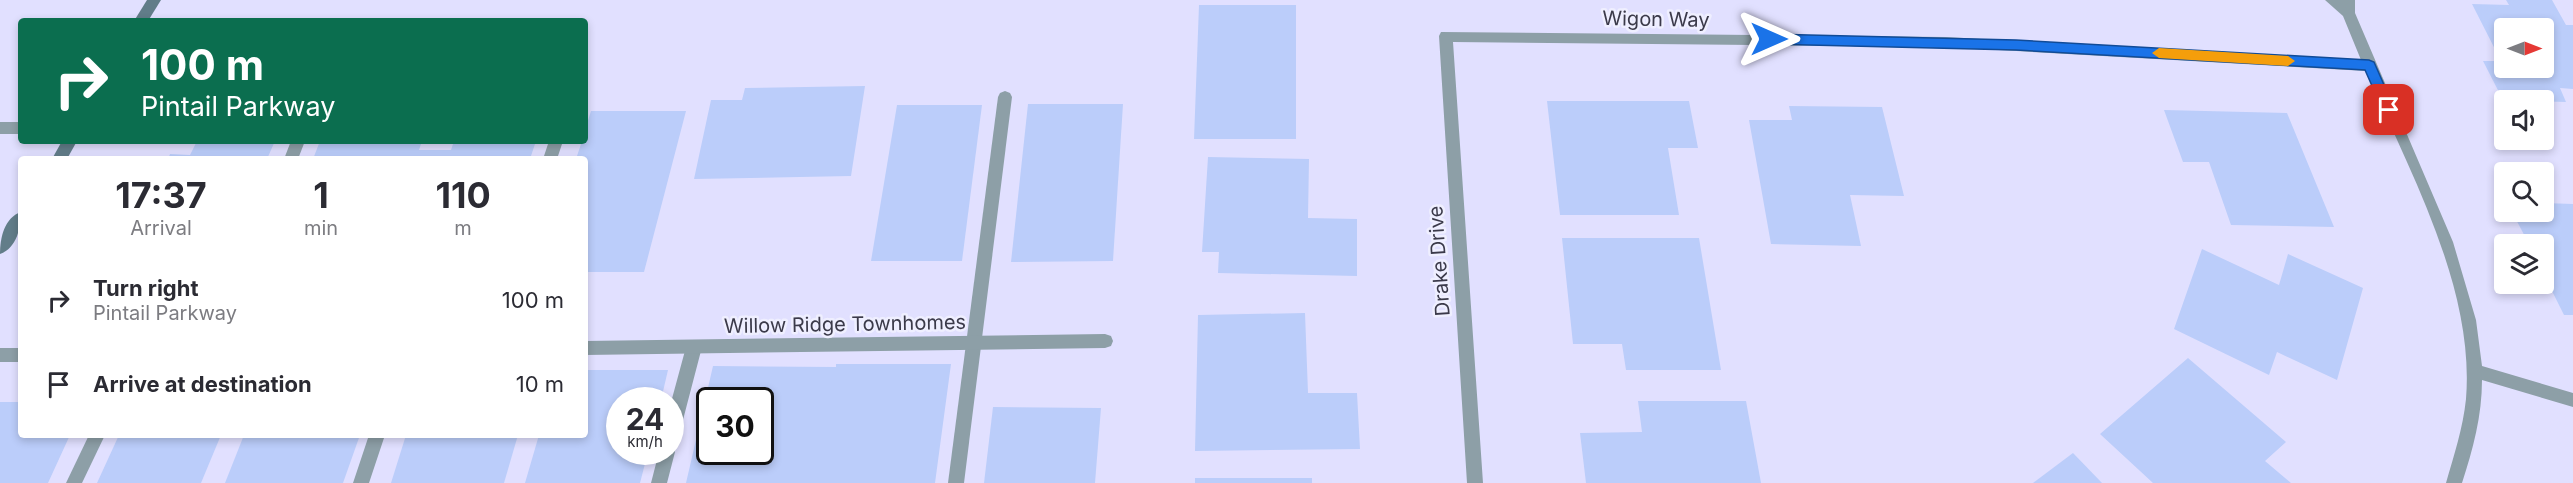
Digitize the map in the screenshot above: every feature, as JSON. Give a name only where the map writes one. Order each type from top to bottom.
[{"type":"street","points":[[143,18],[154,0]]},
{"type":"street","points":[[2332,0],[2348,6],[2369,66],[2451,252],[2466,303],[2475,371],[2470,432],[2454,483]]},
{"type":"street","name":"Wigon Way","points":[[1446,36],[1946,42],[2369,66]]},
{"type":"street","name":"Drake Drive","points":[[1446,36],[1475,483]]},
{"type":"street","points":[[956,483],[1005,97]]},
{"type":"street","points":[[0,128],[18,128]]},
{"type":"street","points":[[0,247],[18,222]]},
{"type":"street","name":"Willow Ridge Townhomes","points":[[588,348],[1106,342]]},
{"type":"street","points":[[684,387],[694,347]]},
{"type":"street","points":[[0,355],[18,355]]},
{"type":"street","points":[[2475,371],[2573,400]]},
{"type":"street","points":[[74,483],[96,438]]},
{"type":"street","points":[[361,483],[376,438]]},
{"type":"street","points":[[659,483],[664,465]]},
{"type":"building","points":[[2506,0],[2552,0],[2566,25],[2573,25],[2573,89],[2560,88],[2566,102],[2554,102],[2554,90],[2498,90],[2483,61],[2494,61],[2494,78],[2554,78],[2554,18],[2494,18],[2494,47],[2472,4],[2509,5]]},
{"type":"building","points":[[1199,5],[1296,5],[1296,139],[1194,139]]},
{"type":"building","points":[[865,86],[851,176],[694,179],[711,100],[742,100],[745,88]]},
{"type":"building","points":[[1547,101],[1689,101],[1698,148],[1668,148],[1679,215],[1560,215]]},
{"type":"building","points":[[1028,104],[1123,104],[1113,261],[1011,262]]},
{"type":"building","points":[[897,105],[982,105],[962,261],[871,261]]},
{"type":"building","points":[[1789,106],[1882,107],[1904,196],[1850,195],[1861,246],[1771,244],[1749,120],[1792,120]]},
{"type":"building","points":[[2164,110],[2287,113],[2334,227],[2231,225],[2209,162],[2183,162]]},
{"type":"building","points":[[591,111],[686,111],[644,272],[588,272],[588,156],[577,156],[581,144],[588,144],[588,120]]},
{"type":"building","points":[[196,144],[274,144],[268,156],[169,156],[170,154],[190,155]]},
{"type":"building","points":[[319,144],[421,144],[419,150],[451,150],[453,144],[535,144],[531,156],[314,156]]},
{"type":"building","points":[[1208,157],[1309,159],[1308,218],[1357,219],[1357,276],[1218,273],[1219,252],[1202,252]]},
{"type":"building","points":[[2554,203],[2573,204],[2573,315],[2564,315],[2554,294],[2554,234],[2524,234],[2517,222],[2554,222]]},
{"type":"building","points":[[1562,238],[1699,238],[1721,370],[1626,370],[1622,344],[1573,344]]},
{"type":"building","points":[[2202,249],[2279,285],[2288,254],[2363,288],[2337,380],[2277,352],[2269,375],[2174,329]]},
{"type":"building","points":[[1305,313],[1308,393],[1357,393],[1360,449],[1195,451],[1198,315]]},
{"type":"building","points":[[2188,358],[2286,442],[2265,461],[2291,483],[2153,483],[2100,434]]},
{"type":"building","points":[[836,364],[951,364],[935,483],[686,483],[696,440],[696,465],[774,465],[774,387],[708,387],[713,366],[836,367]]},
{"type":"building","points":[[588,370],[668,370],[664,387],[606,387],[606,465],[645,465],[640,483],[525,483],[538,438],[588,438]]},
{"type":"building","points":[[1638,401],[1746,401],[1761,483],[1586,483],[1580,433],[1642,432]]},
{"type":"building","points":[[0,402],[18,402],[18,438],[69,438],[48,483],[0,483]]},
{"type":"building","points":[[993,407],[1101,408],[1095,483],[984,483]]},
{"type":"building","points":[[118,438],[220,438],[201,483],[97,483]]},
{"type":"building","points":[[243,438],[359,438],[343,483],[225,483]]},
{"type":"building","points":[[405,438],[517,438],[504,483],[391,483]]},
{"type":"building","points":[[2073,453],[2102,483],[2033,483]]},
{"type":"building","points":[[1195,478],[1312,478],[1312,483],[1195,483]]},
{"type":"slow traffic","points":[[2159,53],[2288,61]]},
{"type":"route","points":[[1769,39],[2016,45],[2369,66],[2389,110]]}]
